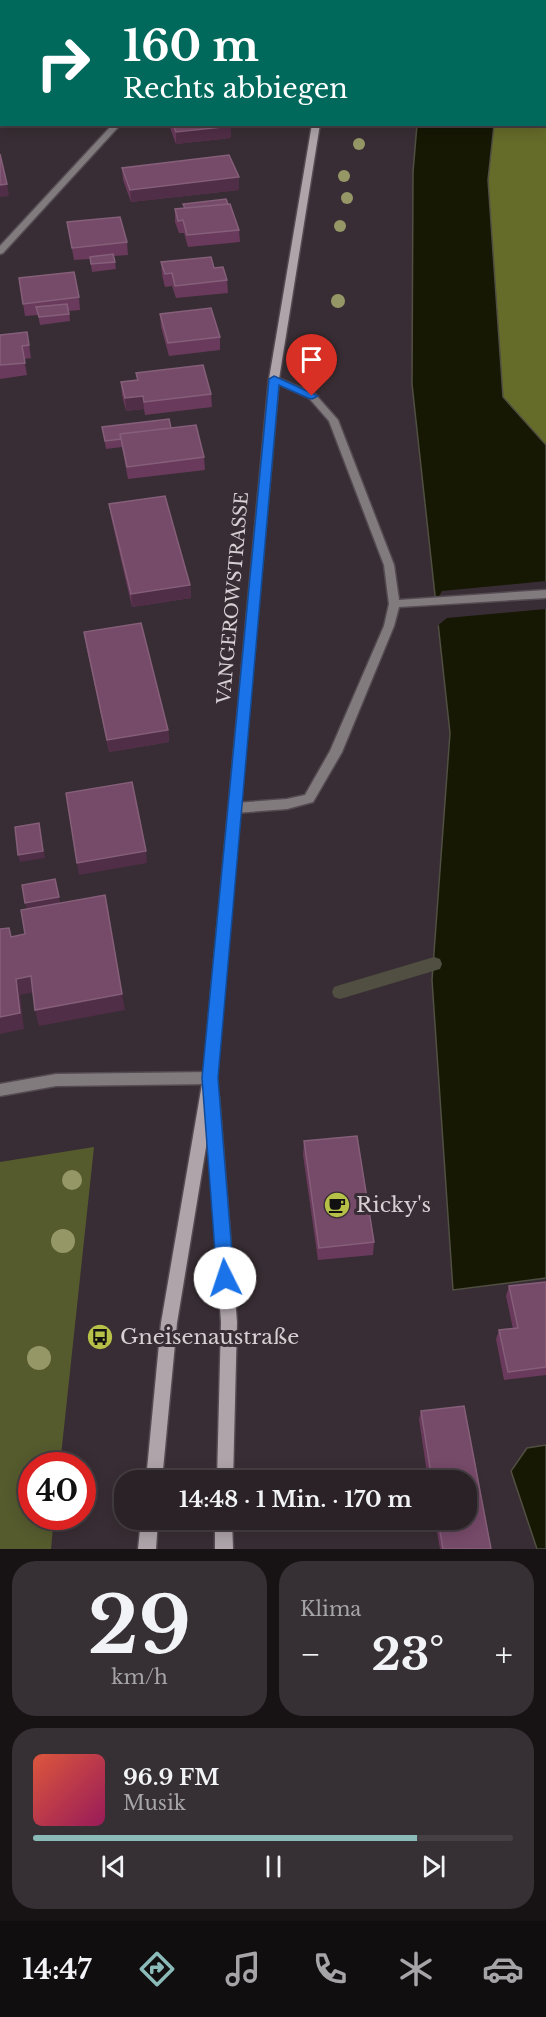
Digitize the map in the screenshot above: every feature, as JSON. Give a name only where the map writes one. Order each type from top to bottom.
[{"type":"street","points":[[0,251],[116,126]]},
{"type":"street","name":"VANGEROWSTRASSE","points":[[154,1470],[169,1323],[210,1078],[274,379],[316,126]]},
{"type":"street","points":[[235,808],[287,804],[309,799],[336,752],[389,626],[394,604],[389,565],[333,420],[312,396],[274,379]]},
{"type":"street","points":[[394,604],[546,594]]},
{"type":"street","points":[[0,1090],[56,1080],[210,1078]]},
{"type":"street","name":"VANGEROWSTRASSE","points":[[210,1078],[229,1322],[225,1470]]},
{"type":"street","points":[[147,1549],[149,1530]]},
{"type":"street","points":[[224,1530],[224,1549]]},
{"type":"green space","points":[[494,126],[546,126],[546,445],[503,397],[488,180]]},
{"type":"green space","points":[[94,1147],[61,1452],[18,1452],[18,1530],[53,1530],[51,1549],[0,1549],[0,1162]]},
{"type":"shaded area","points":[[417,126],[494,126],[488,180],[503,397],[546,445],[546,1278],[453,1290],[432,980],[450,733],[412,384],[413,172]]},
{"type":"shaded area","points":[[546,1445],[546,1549],[537,1549],[511,1471],[527,1448]]},
{"type":"pier","points":[[546,581],[546,609],[447,618],[436,627],[434,605],[442,591]]},
{"type":"building","points":[[174,126],[231,126],[176,132]]},
{"type":"building","points":[[0,154],[7,184],[0,185]]},
{"type":"building","points":[[229,155],[239,177],[130,190],[122,168]]},
{"type":"building","points":[[226,199],[228,204],[185,208],[183,204]]},
{"type":"building","points":[[230,204],[239,230],[187,235],[183,220],[178,221],[175,209]]},
{"type":"building","points":[[120,217],[127,242],[72,248],[67,222]]},
{"type":"building","points":[[113,254],[115,262],[91,264],[90,257]]},
{"type":"building","points":[[211,257],[214,268],[223,267],[227,280],[175,286],[172,273],[165,274],[161,262]]},
{"type":"building","points":[[74,272],[79,297],[23,304],[19,278]]},
{"type":"building","points":[[67,304],[69,314],[39,317],[36,307]]},
{"type":"building","points":[[211,308],[220,337],[168,343],[160,314]]},
{"type":"building","points":[[27,332],[29,345],[22,346],[25,363],[0,365],[0,335]]},
{"type":"building","points":[[203,365],[211,394],[144,402],[143,396],[125,398],[121,382],[138,380],[136,373]]},
{"type":"building","points":[[169,419],[171,428],[120,434],[121,439],[105,441],[102,427]]},
{"type":"building","points":[[196,425],[204,457],[127,467],[120,434]]},
{"type":"building","points":[[165,496],[190,585],[131,594],[109,504]]},
{"type":"building","points":[[141,623],[168,730],[107,740],[84,632]]},
{"type":"building","points":[[132,782],[146,851],[77,863],[66,793]]},
{"type":"building","points":[[39,823],[43,851],[18,855],[15,827]]},
{"type":"building","points":[[55,879],[59,897],[25,903],[22,885]]},
{"type":"building","points":[[105,895],[122,994],[35,1010],[31,976],[16,979],[20,1013],[0,1017],[0,929],[9,928],[11,937],[25,934],[21,910]]},
{"type":"building","name":"Ricky's","points":[[357,1136],[374,1242],[319,1248],[304,1141]]},
{"type":"building","points":[[546,1282],[546,1367],[508,1372],[499,1330],[518,1328],[509,1286]]},
{"type":"building","points":[[464,1406],[476,1470],[430,1470],[421,1411]]},
{"type":"building","points":[[477,1475],[491,1549],[443,1549],[440,1530],[477,1530]]},
{"type":"waterway","points":[[340,992],[434,964]]},
{"type":"place","name":"Ricky's","points":[[337,1205]]},
{"type":"place","name":"Gneisenaustraße","points":[[100,1337]]},
{"type":"route","points":[[225,1278],[210,1078],[274,379],[312,396]]}]
